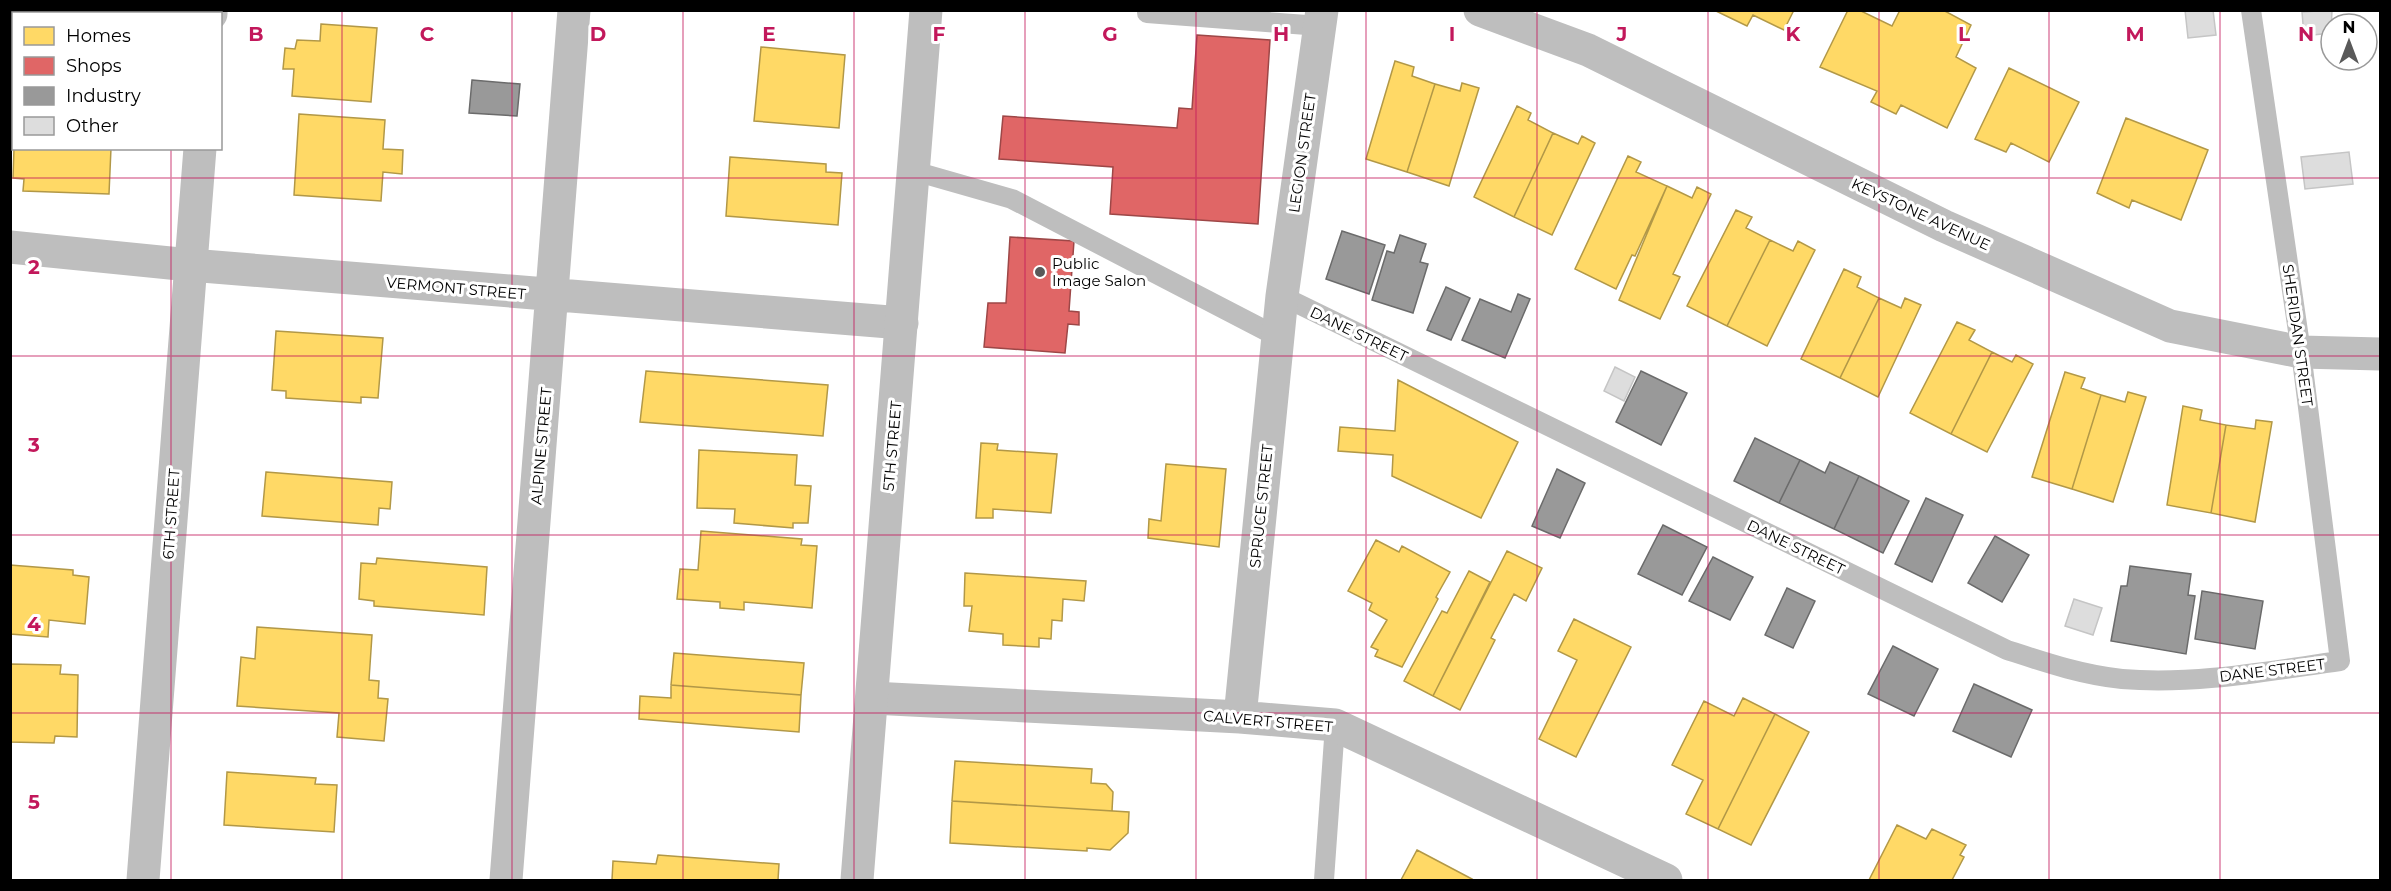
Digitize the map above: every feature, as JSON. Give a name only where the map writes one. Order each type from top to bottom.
[{"type":"street","name":"ALPINE STREET","points":[[506,880],[574,10]]},
{"type":"street","name":"5TH STREET","points":[[857,880],[926,10]]},
{"type":"street","name":"KEYSTONE AVENUE","points":[[1480,10],[1588,50],[1944,226],[2170,326],[2301,352],[2380,354]]},
{"type":"street","name":"LEGION STREET","points":[[1282,296],[1321,18]]},
{"type":"street","name":"6TH STREET","points":[[143,880],[200,150]]},
{"type":"street","name":"VERMONT STREET","points":[[10,247],[553,296],[902,323]]},
{"type":"street","name":"SPRUCE STREET","points":[[1240,717],[1282,296]]},
{"type":"street","name":"CALVERT STREET","points":[[872,699],[1240,717],[1335,725],[1666,880]]},
{"type":"lane","points":[[1147,10],[1147,13],[1321,18]]},
{"type":"lane","name":"SHERIDAN STREET","points":[[2251,10],[2301,352],[2340,661]]},
{"type":"lane","points":[[914,171],[1012,199],[1278,337]]},
{"type":"lane","name":"DANE STREET","points":[[1282,296],[2007,650],[2062,668],[2121,679],[2178,680],[2235,676],[2340,661]]},
{"type":"lane","points":[[1324,880],[1335,725]]},
{"type":"building: Homes","points":[[1794,10],[1784,30],[1753,15],[1747,26],[1716,11]]},
{"type":"building: Homes","points":[[1848,10],[1859,10],[1892,26],[1900,10],[1943,10],[1971,25],[1956,57],[1976,68],[1947,128],[1901,105],[1896,114],[1871,102],[1877,91],[1820,67]]},
{"type":"building: Homes","points":[[321,24],[377,28],[371,102],[292,96],[294,69],[283,69],[285,48],[295,49],[297,40],[320,41]]},
{"type":"building: Homes","points":[[10,30],[12,30],[12,61],[10,61]]},
{"type":"building: Homes","points":[[761,47],[845,55],[839,128],[754,121]]},
{"type":"building: Homes","points":[[1395,61],[1414,67],[1412,76],[1435,84],[1407,172],[1366,159]]},
{"type":"building: Homes","points":[[2009,68],[2079,102],[2049,162],[2011,143],[2006,152],[1975,139]]},
{"type":"building: Homes","points":[[1462,83],[1479,88],[1449,186],[1407,172],[1435,84],[1460,91]]},
{"type":"building: Homes","points":[[1517,106],[1531,113],[1528,120],[1553,133],[1514,217],[1474,197]]},
{"type":"building: Homes","points":[[299,114],[385,120],[383,149],[403,150],[402,174],[383,172],[381,201],[294,195]]},
{"type":"building: Homes","points":[[2126,118],[2208,150],[2181,220],[2132,200],[2129,208],[2097,193]]},
{"type":"building: Homes","points":[[1553,133],[1578,144],[1582,136],[1595,143],[1552,235],[1514,217]]},
{"type":"building: Homes","points":[[14,150],[111,150],[109,194],[23,191],[24,179],[13,178]]},
{"type":"building: Homes","points":[[1628,156],[1641,162],[1636,172],[1667,186],[1635,256],[1632,255],[1616,289],[1575,269]]},
{"type":"building: Homes","points":[[730,157],[826,164],[826,172],[842,173],[838,225],[726,216]]},
{"type":"building: Homes","points":[[1667,186],[1692,198],[1697,187],[1711,194],[1673,274],[1680,277],[1660,319],[1619,300]]},
{"type":"building: Homes","points":[[1736,210],[1752,217],[1746,228],[1770,240],[1727,326],[1687,306]]},
{"type":"building: Homes","points":[[1770,240],[1793,251],[1798,241],[1815,250],[1767,346],[1727,326]]},
{"type":"building: Homes","points":[[1844,269],[1861,277],[1857,287],[1879,298],[1840,378],[1801,359]]},
{"type":"building: Homes","points":[[1879,298],[1901,308],[1905,298],[1921,305],[1878,397],[1840,378]]},
{"type":"building: Homes","points":[[1957,322],[1975,330],[1969,340],[1992,352],[1951,434],[1910,413]]},
{"type":"building: Homes","points":[[276,331],[383,338],[378,398],[361,397],[361,403],[286,398],[286,391],[272,390]]},
{"type":"building: Homes","points":[[1992,352],[2012,362],[2016,355],[2033,364],[1987,452],[1951,434]]},
{"type":"building: Homes","points":[[646,371],[828,385],[823,436],[640,422]]},
{"type":"building: Homes","points":[[2065,372],[2085,378],[2081,388],[2101,395],[2072,489],[2032,477]]},
{"type":"building: Homes","points":[[1398,380],[1518,442],[1481,518],[1392,476],[1393,455],[1338,451],[1340,427],[1395,431]]},
{"type":"building: Homes","points":[[2128,392],[2146,397],[2113,502],[2072,489],[2101,395],[2125,402]]},
{"type":"building: Homes","points":[[2183,406],[2202,410],[2200,420],[2226,425],[2211,513],[2167,505]]},
{"type":"building: Homes","points":[[2256,420],[2272,422],[2255,522],[2211,513],[2226,425],[2255,429]]},
{"type":"building: Homes","points":[[981,443],[998,444],[997,450],[1057,454],[1051,513],[993,509],[993,518],[976,518]]},
{"type":"building: Homes","points":[[699,450],[797,455],[795,485],[811,486],[808,523],[793,523],[793,528],[734,523],[735,509],[697,508]]},
{"type":"building: Homes","points":[[1166,464],[1226,469],[1219,547],[1148,538],[1149,519],[1161,521]]},
{"type":"building: Homes","points":[[266,472],[392,482],[390,509],[379,508],[378,525],[262,516]]},
{"type":"building: Homes","points":[[701,531],[802,539],[801,545],[817,546],[812,608],[744,602],[744,610],[720,608],[720,602],[677,599],[680,569],[698,570]]},
{"type":"building: Homes","points":[[1376,540],[1399,552],[1402,546],[1450,572],[1402,667],[1375,656],[1378,650],[1371,647],[1387,620],[1369,610],[1372,603],[1348,591]]},
{"type":"building: Homes","points":[[1507,551],[1542,568],[1526,601],[1514,594],[1491,638],[1495,640],[1460,710],[1433,696]]},
{"type":"building: Homes","points":[[377,558],[487,567],[484,615],[374,606],[374,601],[359,599],[361,563],[376,564]]},
{"type":"building: Homes","points":[[10,565],[73,570],[73,575],[89,577],[85,624],[49,620],[48,637],[10,634]]},
{"type":"building: Homes","points":[[1469,571],[1490,582],[1433,696],[1404,681],[1442,611],[1447,613]]},
{"type":"building: Homes","points":[[965,573],[1086,581],[1084,601],[1063,599],[1062,621],[1052,620],[1051,639],[1039,638],[1039,647],[1003,645],[1003,634],[969,631],[972,606],[964,606]]},
{"type":"building: Homes","points":[[1574,619],[1631,647],[1576,757],[1539,739],[1577,660],[1558,651]]},
{"type":"building: Homes","points":[[257,627],[372,635],[369,680],[379,681],[378,698],[388,699],[384,741],[337,737],[339,713],[237,706],[241,657],[255,659]]},
{"type":"building: Homes","points":[[674,653],[804,663],[801,695],[671,685]]},
{"type":"building: Homes","points":[[10,664],[61,665],[60,674],[78,675],[77,737],[55,736],[54,743],[10,742]]},
{"type":"building: Homes","points":[[671,685],[801,695],[799,732],[639,719],[640,696],[671,698]]},
{"type":"building: Homes","points":[[1743,698],[1775,714],[1718,829],[1686,814],[1703,780],[1672,765],[1704,701],[1734,716]]},
{"type":"building: Homes","points":[[1775,714],[1809,732],[1751,845],[1718,829]]},
{"type":"building: Homes","points":[[955,761],[1092,769],[1091,783],[1106,784],[1113,792],[1112,811],[952,801]]},
{"type":"building: Homes","points":[[227,772],[316,778],[315,784],[337,785],[334,832],[224,825]]},
{"type":"building: Homes","points":[[952,801],[1129,812],[1128,833],[1110,850],[1087,848],[1087,851],[950,843]]},
{"type":"building: Homes","points":[[1897,825],[1926,839],[1932,829],[1966,845],[1960,855],[1964,857],[1952,880],[1869,880]]},
{"type":"building: Homes","points":[[1417,850],[1472,879],[1401,880]]},
{"type":"building: Homes","points":[[658,855],[779,864],[778,880],[612,880],[613,861],[656,864]]},
{"type":"building: Shops","points":[[1197,35],[1270,40],[1258,224],[1110,214],[1113,167],[999,159],[1003,116],[1177,128],[1179,108],[1192,109]]},
{"type":"building: Shops","name":"Public Image Salon","points":[[1010,237],[1074,241],[1069,311],[1079,312],[1079,325],[1068,324],[1065,353],[984,347],[988,303],[1006,303]]},
{"type":"building: Industry","points":[[472,80],[520,84],[517,116],[469,113]]},
{"type":"building: Industry","points":[[1342,231],[1385,245],[1369,294],[1326,279]]},
{"type":"building: Industry","points":[[1400,235],[1426,244],[1420,262],[1428,264],[1413,313],[1372,300],[1387,251],[1394,253]]},
{"type":"building: Industry","points":[[1446,287],[1470,298],[1451,340],[1427,330]]},
{"type":"building: Industry","points":[[1518,294],[1530,299],[1505,358],[1462,340],[1480,299],[1511,312]]},
{"type":"building: Industry","points":[[1641,371],[1687,393],[1661,445],[1616,422]]},
{"type":"building: Industry","points":[[1755,438],[1800,460],[1779,503],[1734,481]]},
{"type":"building: Industry","points":[[1800,460],[1825,473],[1830,462],[1859,476],[1834,529],[1779,503]]},
{"type":"building: Industry","points":[[1557,469],[1585,483],[1560,538],[1532,526]]},
{"type":"building: Industry","points":[[1859,476],[1909,501],[1883,553],[1834,529]]},
{"type":"building: Industry","points":[[1926,498],[1963,515],[1932,582],[1895,564]]},
{"type":"building: Industry","points":[[1663,525],[1707,547],[1682,595],[1638,574]]},
{"type":"building: Industry","points":[[1995,536],[2029,555],[2002,602],[1968,583]]},
{"type":"building: Industry","points":[[1713,557],[1753,577],[1730,620],[1689,601]]},
{"type":"building: Industry","points":[[2130,566],[2191,574],[2188,595],[2195,596],[2186,654],[2111,641],[2121,586],[2127,586]]},
{"type":"building: Industry","points":[[1787,588],[1815,601],[1793,648],[1765,635]]},
{"type":"building: Industry","points":[[2202,591],[2263,601],[2255,649],[2195,639]]},
{"type":"building: Industry","points":[[1893,646],[1938,669],[1914,716],[1868,694]]},
{"type":"building: Industry","points":[[1974,684],[2032,710],[2011,757],[1953,731]]},
{"type":"building: Other","points":[[2185,10],[2213,10],[2216,35],[2188,38]]},
{"type":"building: Other","points":[[2332,10],[2332,12],[2319,12],[2319,34],[2304,36],[2302,12]]},
{"type":"building: Other","points":[[2349,152],[2353,184],[2305,189],[2301,157]]},
{"type":"building: Other","points":[[1615,367],[1635,377],[1624,401],[1604,391]]},
{"type":"building: Other","points":[[2074,599],[2102,608],[2093,635],[2065,626]]},
{"type":"place","name":"Public Image Salon","points":[[1040,272]]}]
